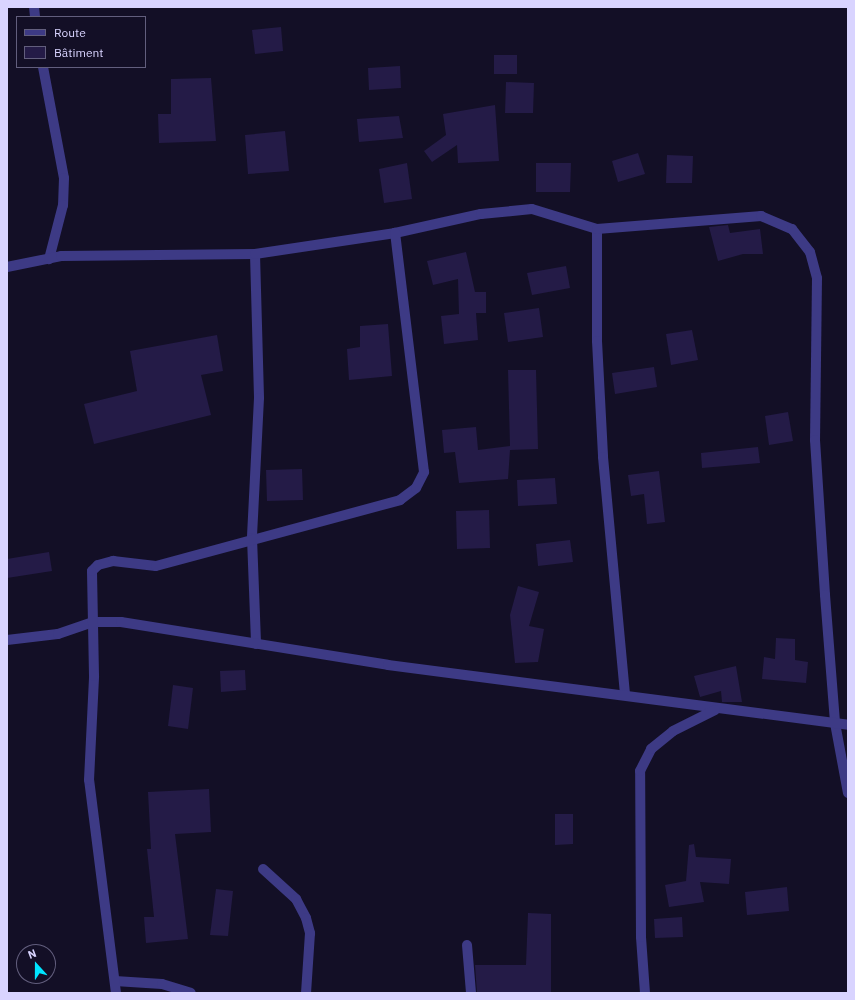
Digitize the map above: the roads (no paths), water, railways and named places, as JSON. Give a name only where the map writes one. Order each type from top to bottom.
[{"type":"street","points":[[43,68],[64,178],[62,204],[49,259]]},
{"type":"street","points":[[7,267],[49,259],[255,254],[395,233],[481,214],[532,209],[597,228],[761,216],[792,229],[810,252],[817,278],[815,440],[835,723],[848,793]]},
{"type":"street","points":[[597,228],[597,341],[603,450],[624,694]]},
{"type":"street","points":[[116,993],[89,780],[93,622],[92,571],[98,565],[113,562],[156,566],[252,538],[400,500],[416,488],[424,472],[395,233]]},
{"type":"street","points":[[255,254],[259,398],[252,538],[256,644]]},
{"type":"street","points":[[7,640],[58,634],[93,622],[121,622],[256,644],[624,694],[715,710],[848,725]]},
{"type":"street","points":[[645,993],[641,936],[640,771],[651,749],[673,731],[715,710]]},
{"type":"street","points":[[263,869],[296,899],[306,918],[310,933],[306,993]]},
{"type":"street","points":[[467,945],[471,993]]},
{"type":"street","points":[[115,981],[162,984],[192,993]]}]
